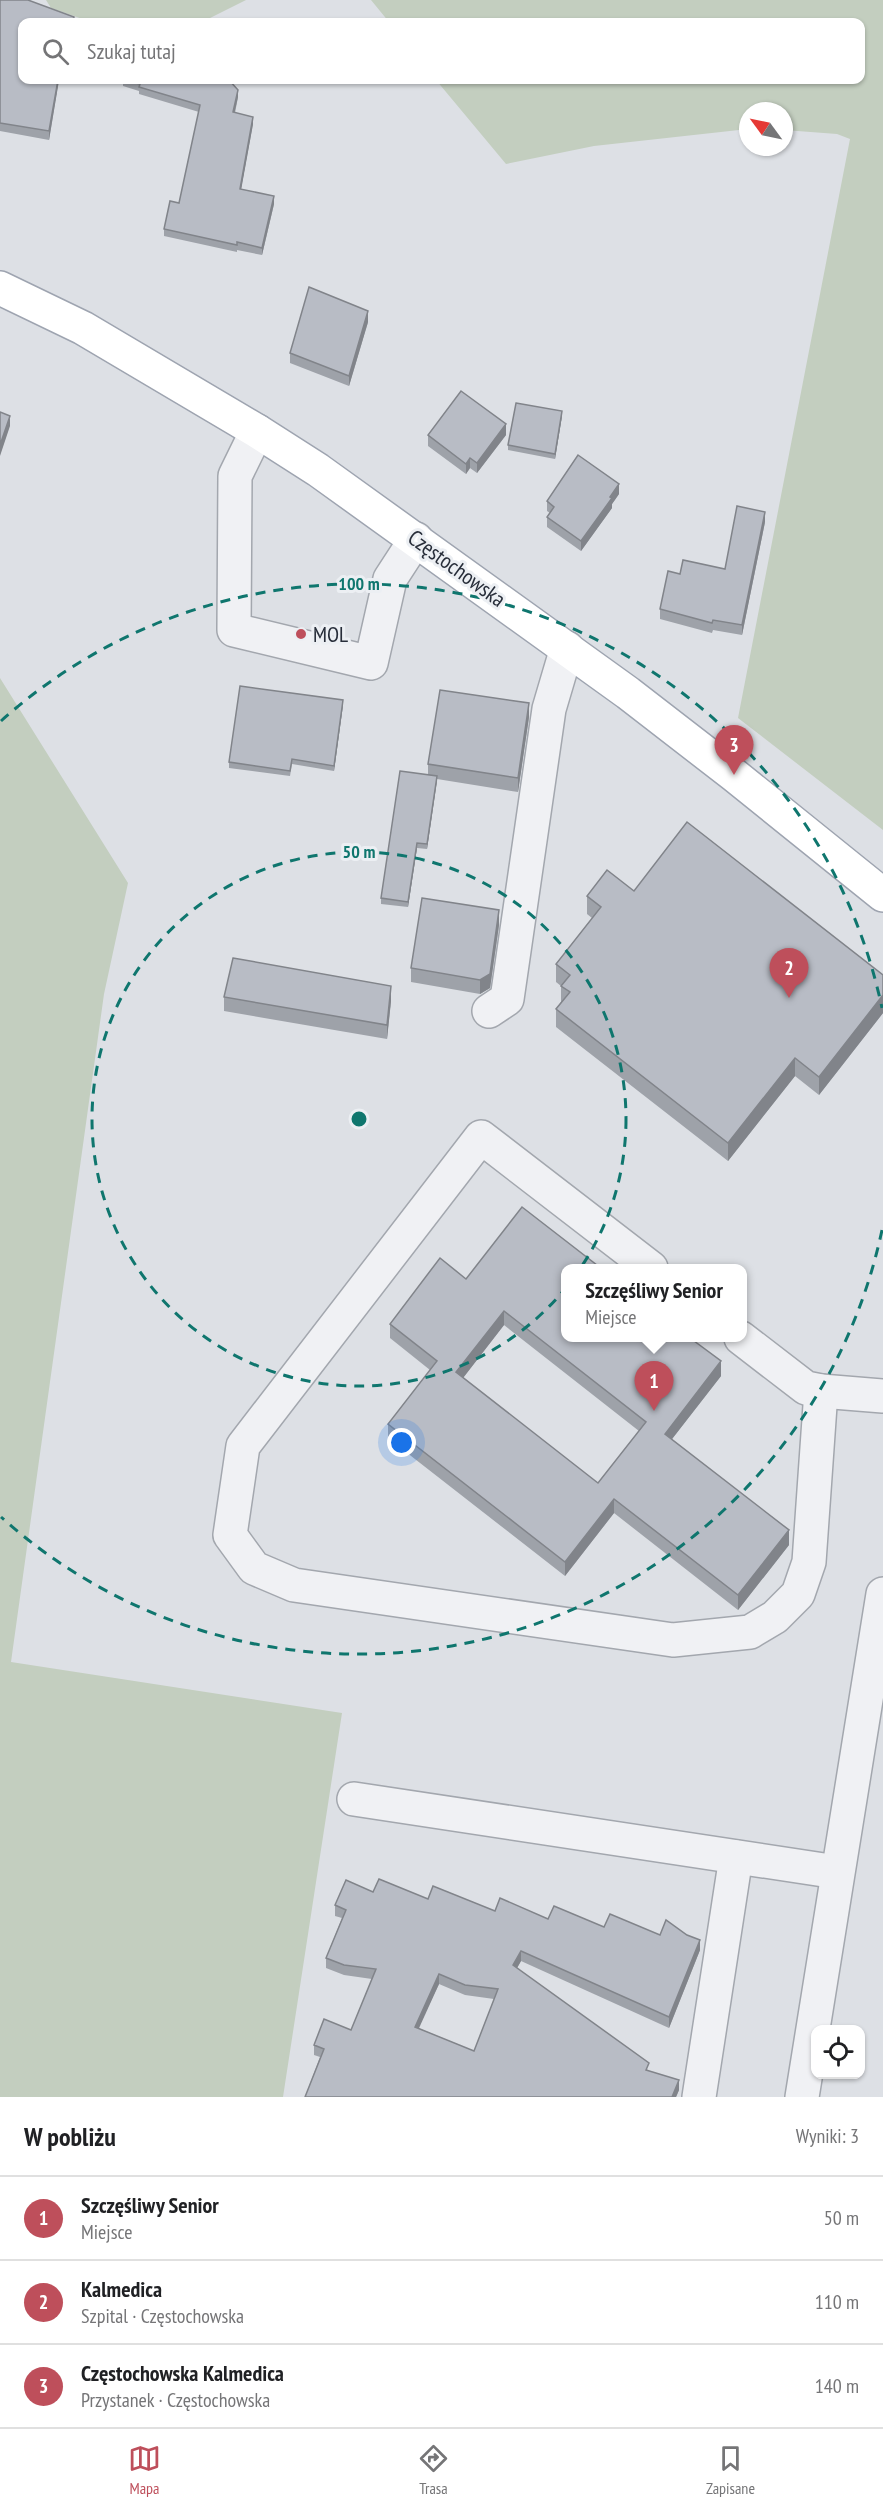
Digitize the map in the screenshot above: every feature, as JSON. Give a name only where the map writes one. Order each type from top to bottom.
[{"type":"main road","name":"Częstochowska","points":[[0,288],[83,328],[258,431],[318,470],[567,648],[734,775],[883,895]]},
{"type":"lane","points":[[258,431],[235,476],[234,630],[371,663],[390,579],[416,539]]},
{"type":"lane","points":[[489,1011],[507,999],[549,709],[567,648]]},
{"type":"lane","points":[[645,1264],[481,1137],[243,1446],[230,1535],[254,1568],[294,1585],[673,1640],[750,1632],[775,1617],[798,1594],[809,1562],[821,1391]]},
{"type":"lane","points":[[746,1342],[806,1388],[883,1396]]},
{"type":"lane","points":[[802,2097],[883,1594]]},
{"type":"lane","points":[[354,1799],[837,1872]]},
{"type":"lane","points":[[699,2097],[736,1857]]},
{"type":"green space","points":[[46,0],[246,0],[210,18],[80,18],[51,8]]},
{"type":"green space","points":[[371,0],[883,0],[883,830],[738,718],[850,139],[837,134],[793,131],[793,102],[739,102],[739,130],[594,146],[506,164],[439,84],[865,84],[865,18],[386,18]]},
{"type":"green space","points":[[0,678],[128,883],[104,994],[11,1662],[342,1713],[283,2097],[0,2097]]},
{"type":"building","points":[[0,0],[28,0],[74,17],[18,18],[18,84],[57,84],[49,131],[0,123]]},
{"type":"building","points":[[140,84],[233,84],[238,90],[233,112],[253,117],[240,189],[274,196],[262,248],[237,242],[237,245],[164,229],[170,201],[179,203],[200,105],[139,87]]},
{"type":"building","points":[[309,287],[368,311],[349,376],[290,353]]},
{"type":"building","points":[[461,391],[506,424],[477,463],[470,458],[466,464],[428,435]]},
{"type":"building","points":[[516,403],[562,411],[555,454],[508,445]]},
{"type":"building","points":[[0,412],[10,416],[0,445]]},
{"type":"building","points":[[578,455],[619,484],[610,497],[612,498],[581,541],[547,517],[554,507],[547,501]]},
{"type":"building","points":[[737,506],[765,512],[742,625],[713,620],[712,623],[660,609],[668,571],[680,574],[683,560],[725,569]]},
{"type":"building","points":[[240,686],[343,700],[334,766],[292,759],[290,771],[229,762]]},
{"type":"building","points":[[440,690],[529,703],[518,778],[428,764]]},
{"type":"building","points":[[400,771],[437,776],[427,844],[417,843],[408,902],[381,898]]},
{"type":"building","points":[[687,822],[883,975],[883,995],[819,1077],[795,1058],[728,1143],[556,1009],[570,992],[561,986],[570,975],[556,964],[601,907],[587,896],[607,870],[634,891]]},
{"type":"building","points":[[422,898],[499,910],[490,974],[480,980],[411,968]]},
{"type":"building","points":[[233,958],[391,986],[387,1025],[224,997]]},
{"type":"building","points":[[522,1207],[596,1264],[561,1264],[561,1342],[695,1342],[721,1361],[665,1434],[789,1530],[738,1595],[614,1499],[565,1562],[388,1424],[437,1361],[390,1324],[440,1258],[466,1279]],"holes":[[[504,1311],[646,1422],[598,1483],[456,1372]]]},
{"type":"building","points":[[379,1879],[428,1899],[433,1886],[495,1911],[500,1898],[548,1919],[554,1906],[604,1927],[610,1914],[660,1935],[666,1920],[687,1935],[700,1940],[669,2017],[521,1951],[513,1965],[649,2063],[646,2070],[679,2080],[672,2097],[305,2097],[324,2049],[314,2045],[324,2019],[351,2030],[376,1969],[344,1965],[326,1958],[346,1910],[335,1905],[346,1880],[373,1892]],"holes":[[[439,1974],[465,1985],[498,1989],[474,2051],[415,2027]]]},
{"type":"place","name":"MOL","points":[[301,634]]},
{"type":"place","name":"Częstochowska Kalmedica","points":[[734,775]]},
{"type":"place","name":"Kalmedica","points":[[789,998]]},
{"type":"place","name":"Szczęśliwy Senior","points":[[654,1411]]}]
